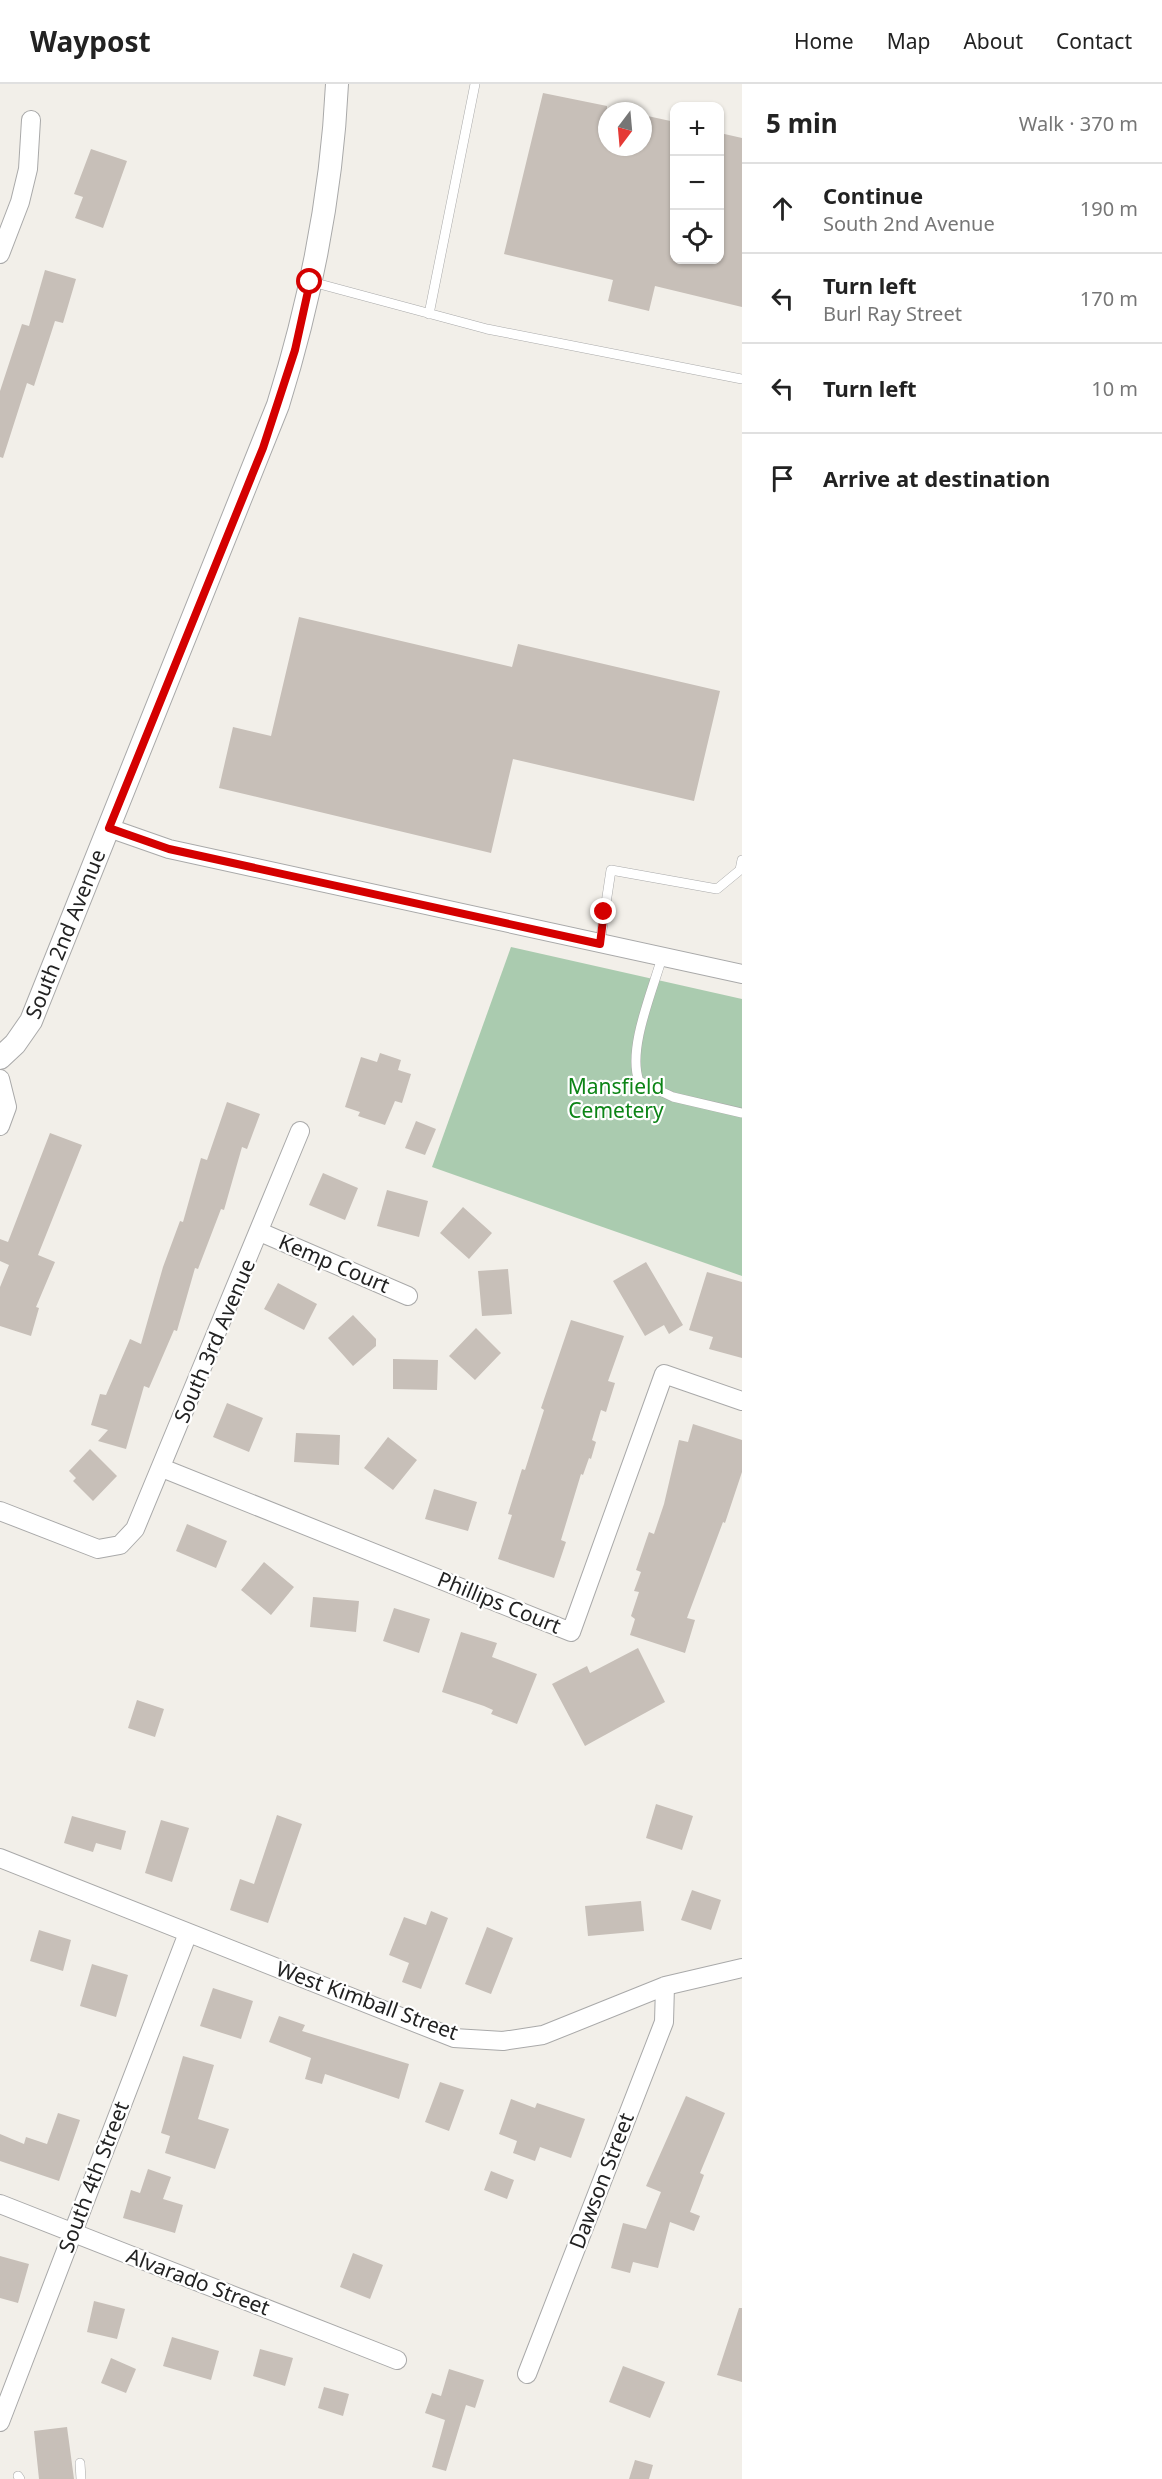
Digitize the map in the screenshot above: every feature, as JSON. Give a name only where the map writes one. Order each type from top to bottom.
[{"type":"street","name":"South 2nd Avenue","points":[[0,1058],[15,1044],[31,1021],[263,448],[295,350],[310,282],[325,200],[335,125],[337,84]]},
{"type":"street","points":[[0,254],[21,202],[28,169],[32,120]]},
{"type":"street","points":[[109,828],[169,849],[742,974]]},
{"type":"street","points":[[0,1079],[8,1107],[0,1126]]},
{"type":"street","name":"South 3rd Avenue","points":[[0,1511],[98,1549],[120,1545],[135,1529],[300,1131]]},
{"type":"street","name":"Kemp Court","points":[[260,1232],[408,1296]]},
{"type":"street","name":"Phillips Court","points":[[162,1468],[571,1632],[664,1374],[742,1401]]},
{"type":"street","name":"West Kimball Street","points":[[0,1858],[454,2038],[502,2041],[543,2035],[665,1986],[742,1968]]},
{"type":"street","name":"South 4th Street","points":[[0,2422],[188,1933]]},
{"type":"street","name":"Dawson Street","points":[[527,2374],[664,2022],[665,1986]]},
{"type":"street","name":"Alvarado Street","points":[[0,2204],[397,2360]]},
{"type":"lane","points":[[429,314],[475,84]]},
{"type":"lane","points":[[310,282],[487,329],[742,379]]},
{"type":"lane","points":[[600,944],[611,870],[717,889],[740,870],[742,860]]},
{"type":"lane","points":[[662,957],[636,1048],[635,1071],[639,1081],[673,1097],[742,1113]]},
{"type":"lane","points":[[80,2463],[81,2479]]},
{"type":"green space","name":"Mansfield Cemetery","points":[[511,947],[742,999],[742,1276],[432,1167]]},
{"type":"building","points":[[543,93],[598,104],[598,156],[652,156],[652,117],[670,121],[670,264],[724,264],[724,134],[742,138],[742,307],[655,286],[649,311],[608,301],[613,280],[504,254]]},
{"type":"building","points":[[91,149],[127,161],[103,228],[75,218],[83,197],[74,194]]},
{"type":"building","points":[[45,270],[76,279],[63,323],[55,321],[34,386],[27,383],[3,458],[0,457],[0,391],[22,324],[29,326]]},
{"type":"building","points":[[299,617],[512,667],[518,644],[720,691],[694,801],[513,759],[491,853],[219,788],[233,727],[271,736]]},
{"type":"building","points":[[380,1053],[401,1060],[398,1070],[411,1074],[402,1103],[395,1101],[385,1125],[358,1116],[360,1112],[345,1107],[361,1057],[377,1062]]},
{"type":"building","points":[[227,1102],[260,1114],[247,1149],[242,1147],[224,1210],[221,1209],[198,1269],[195,1268],[177,1331],[174,1330],[149,1388],[144,1386],[126,1449],[98,1441],[108,1430],[91,1425],[100,1394],[106,1395],[130,1339],[141,1344],[163,1267],[180,1221],[183,1222],[201,1158],[207,1160]]},
{"type":"building","points":[[416,1121],[436,1129],[425,1155],[405,1148]]},
{"type":"building","points":[[50,1133],[82,1145],[38,1255],[55,1262],[36,1307],[39,1308],[31,1336],[0,1326],[0,1287],[9,1265],[0,1261],[0,1239],[8,1242]]},
{"type":"building","points":[[323,1173],[358,1188],[345,1220],[309,1205]]},
{"type":"building","points":[[387,1190],[428,1201],[419,1237],[377,1226]]},
{"type":"building","points":[[463,1207],[492,1233],[469,1259],[440,1233]]},
{"type":"building","points":[[646,1262],[683,1325],[669,1334],[664,1325],[645,1336],[613,1281]]},
{"type":"building","points":[[508,1269],[512,1314],[482,1316],[478,1271]]},
{"type":"building","points":[[707,1272],[742,1282],[742,1358],[709,1349],[713,1337],[689,1330]]},
{"type":"building","points":[[278,1283],[317,1304],[304,1330],[264,1309]]},
{"type":"building","points":[[353,1315],[376,1339],[376,1346],[353,1366],[328,1338]]},
{"type":"building","points":[[571,1320],[624,1336],[608,1381],[615,1383],[606,1412],[601,1410],[592,1440],[596,1442],[591,1459],[589,1458],[583,1475],[581,1474],[561,1540],[566,1542],[554,1578],[498,1559],[512,1515],[508,1514],[522,1469],[525,1470],[544,1410],[541,1408]]},
{"type":"building","points":[[476,1328],[501,1353],[475,1380],[449,1356]]},
{"type":"building","points":[[393,1359],[438,1360],[437,1390],[393,1389]]},
{"type":"building","points":[[227,1403],[263,1418],[249,1452],[213,1437]]},
{"type":"building","points":[[693,1424],[742,1440],[742,1472],[725,1523],[723,1522],[687,1618],[695,1620],[685,1653],[630,1635],[635,1619],[631,1616],[639,1592],[634,1591],[641,1572],[636,1570],[649,1532],[654,1534],[664,1504],[679,1440],[688,1442]]},
{"type":"building","points":[[296,1433],[340,1435],[339,1465],[294,1462]]},
{"type":"building","points":[[388,1437],[417,1460],[393,1490],[364,1468]]},
{"type":"building","points":[[90,1449],[117,1476],[93,1501],[73,1481],[76,1478],[69,1471]]},
{"type":"building","points":[[434,1489],[477,1502],[468,1531],[425,1519]]},
{"type":"building","points":[[187,1524],[227,1541],[216,1568],[176,1551]]},
{"type":"building","points":[[264,1562],[294,1587],[271,1615],[241,1590]]},
{"type":"building","points":[[313,1597],[359,1601],[356,1632],[310,1627]]},
{"type":"building","points":[[394,1608],[430,1619],[419,1653],[383,1641]]},
{"type":"building","points":[[461,1632],[497,1643],[492,1657],[537,1674],[517,1724],[491,1714],[493,1710],[484,1706],[442,1692]]},
{"type":"building","points":[[638,1648],[665,1702],[585,1746],[552,1684],[587,1666],[590,1673]]},
{"type":"building","points":[[137,1700],[164,1709],[155,1737],[128,1728]]},
{"type":"building","points":[[656,1804],[693,1816],[682,1850],[646,1838]]},
{"type":"building","points":[[277,1815],[302,1824],[268,1923],[230,1910],[240,1879],[254,1884]]},
{"type":"building","points":[[72,1816],[126,1831],[121,1850],[96,1843],[93,1852],[64,1843]]},
{"type":"building","points":[[161,1820],[189,1828],[172,1882],[145,1873]]},
{"type":"building","points":[[692,1890],[721,1900],[711,1930],[681,1920]]},
{"type":"building","points":[[641,1901],[644,1931],[588,1936],[585,1906]]},
{"type":"building","points":[[431,1911],[448,1918],[421,1989],[402,1982],[409,1963],[389,1955],[404,1917],[426,1925]]},
{"type":"building","points":[[487,1927],[513,1938],[491,1994],[465,1984]]},
{"type":"building","points":[[39,1930],[71,1940],[63,1971],[30,1961]]},
{"type":"building","points":[[92,1964],[128,1975],[116,2017],[80,2006]]},
{"type":"building","points":[[213,1988],[253,2001],[241,2039],[200,2026]]},
{"type":"building","points":[[279,2016],[305,2025],[302,2031],[409,2064],[399,2099],[325,2074],[322,2084],[305,2079],[311,2058],[269,2042]]},
{"type":"building","points":[[183,2056],[214,2065],[198,2119],[229,2129],[215,2169],[165,2153],[170,2136],[161,2133]]},
{"type":"building","points":[[440,2082],[464,2090],[449,2131],[425,2122]]},
{"type":"building","points":[[686,2096],[725,2113],[700,2173],[704,2175],[690,2212],[700,2216],[694,2231],[670,2222],[658,2268],[633,2262],[630,2273],[611,2268],[623,2223],[646,2229],[661,2192],[646,2186]]},
{"type":"building","points":[[511,2099],[535,2108],[537,2103],[585,2119],[571,2158],[540,2147],[535,2161],[513,2153],[517,2141],[499,2134]]},
{"type":"building","points":[[58,2113],[80,2120],[59,2181],[0,2161],[0,2134],[24,2144],[26,2137],[47,2144]]},
{"type":"building","points":[[148,2169],[171,2177],[163,2199],[183,2205],[175,2233],[123,2218],[131,2190],[140,2193]]},
{"type":"building","points":[[491,2171],[514,2180],[507,2199],[484,2190]]},
{"type":"building","points":[[353,2253],[383,2265],[370,2299],[340,2287]]},
{"type":"building","points":[[0,2256],[29,2264],[18,2303],[0,2298]]},
{"type":"building","points":[[94,2301],[125,2309],[117,2339],[87,2332]]},
{"type":"building","points":[[739,2308],[742,2308],[742,2382],[717,2375]]},
{"type":"building","points":[[172,2337],[219,2351],[211,2380],[163,2366]]},
{"type":"building","points":[[260,2349],[293,2358],[285,2386],[253,2376]]},
{"type":"building","points":[[111,2358],[136,2369],[126,2393],[101,2383]]},
{"type":"building","points":[[623,2366],[665,2382],[650,2418],[609,2402]]},
{"type":"building","points":[[449,2369],[484,2380],[475,2408],[466,2405],[446,2471],[432,2467],[445,2420],[425,2413],[432,2393],[441,2396]]},
{"type":"building","points":[[324,2387],[349,2394],[343,2416],[318,2408]]},
{"type":"building","points":[[67,2427],[74,2479],[39,2479],[34,2431]]},
{"type":"building","points":[[635,2460],[653,2465],[649,2479],[629,2479]]},
{"type":"route","points":[[310,282],[295,350],[263,448],[109,828],[169,849],[600,944],[604,912]]}]
